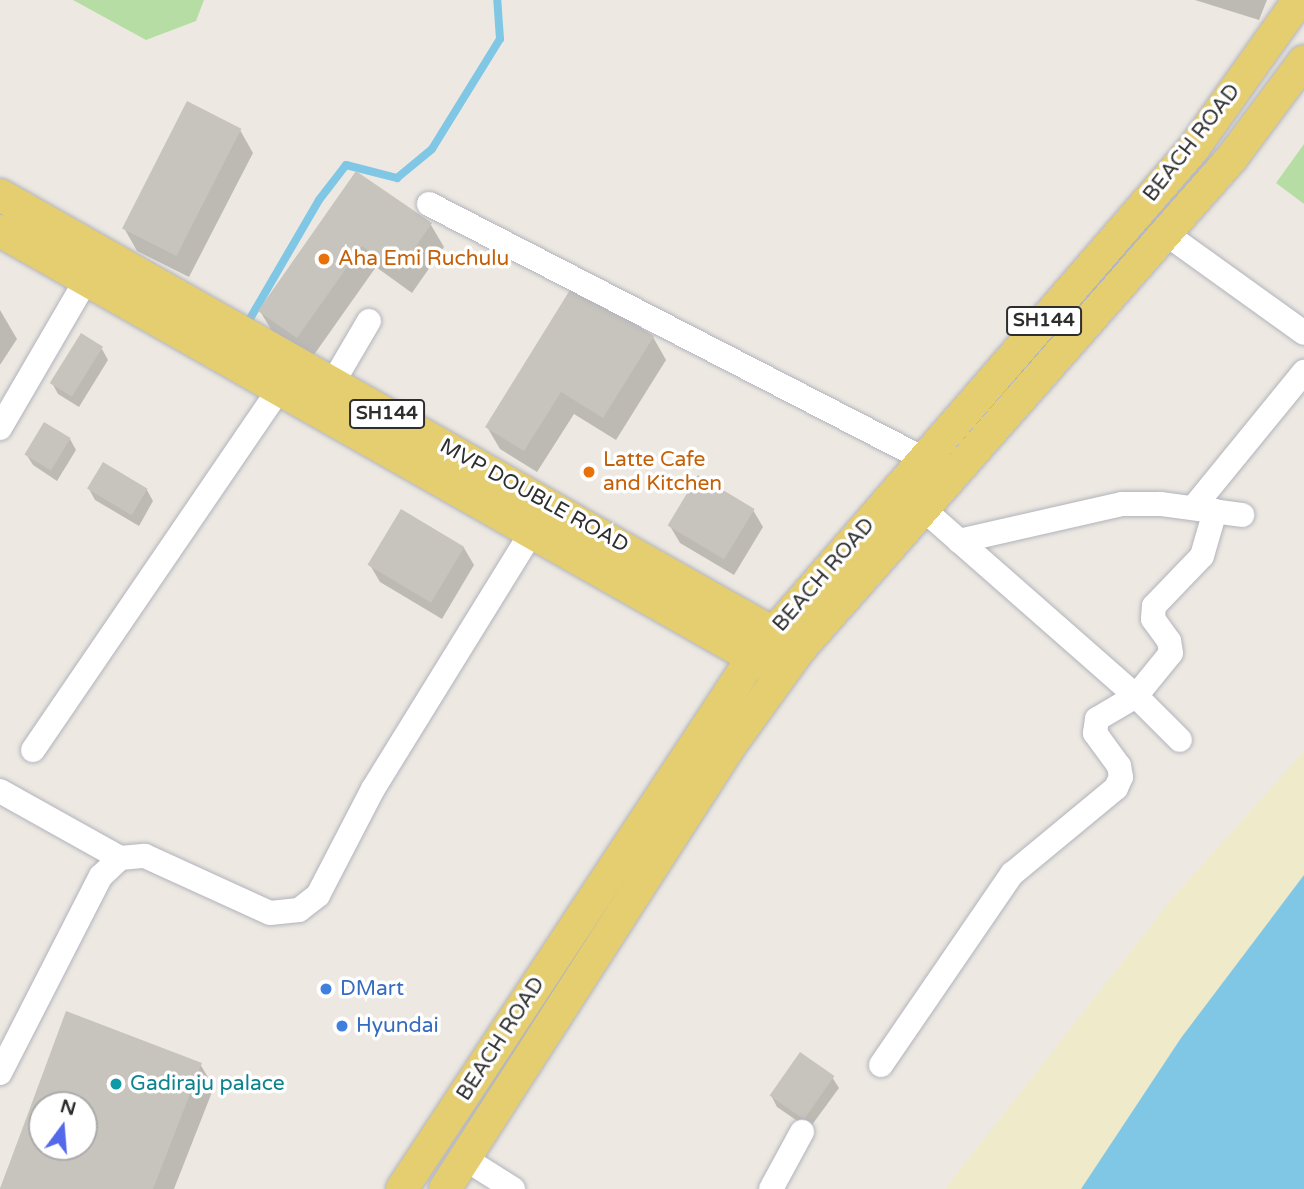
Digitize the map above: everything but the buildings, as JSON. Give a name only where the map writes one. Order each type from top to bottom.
[{"type":"main road","name":"BEACH ROAD","points":[[445,1189],[730,746],[782,675],[787,640],[924,459],[1193,149],[1299,0]]},
{"type":"main road","name":"BEACH ROAD","points":[[402,1189],[753,657],[787,640],[923,509],[1231,159],[1304,61]]},
{"type":"main road","name":"MVP DOUBLE ROAD","points":[[0,195],[787,640]]},
{"type":"main road","name":"MVP DOUBLE ROAD","points":[[0,231],[753,657]]},
{"type":"main road","name":"SH144","points":[[753,657],[782,675]]},
{"type":"street","points":[[429,204],[924,459]]},
{"type":"street","points":[[1165,233],[1304,333]]},
{"type":"street","points":[[0,428],[101,253]]},
{"type":"street","points":[[332,384],[369,321]]},
{"type":"street","points":[[881,1065],[1012,874],[1116,788],[1121,777],[1119,766],[1095,733],[1097,719],[1136,696],[1171,653],[1169,641],[1153,619],[1154,606],[1202,556],[1204,510],[1304,372]]},
{"type":"street","points":[[33,750],[279,390]]},
{"type":"street","points":[[959,541],[1122,504],[1242,515]]},
{"type":"street","points":[[923,509],[1136,696],[1180,740]]},
{"type":"street","points":[[0,791],[120,858],[145,856],[270,913],[299,910],[318,895],[373,789],[532,532]]},
{"type":"street","points":[[0,1073],[101,876],[120,858]]},
{"type":"street","points":[[771,1189],[802,1132]]},
{"type":"street","points":[[464,1158],[513,1189]]},
{"type":"green space","points":[[73,0],[204,0],[196,21],[146,40]]},
{"type":"green space","points":[[1304,144],[1304,204],[1276,183]]},
{"type":"sand","points":[[1304,751],[1304,875],[1181,1038],[1081,1189],[945,1189],[1171,900]]},
{"type":"water","points":[[1304,875],[1304,1189],[1081,1189],[1181,1038]]},
{"type":"waterway","points":[[248,322],[319,200],[346,165],[397,178],[432,149],[500,39],[497,0]]},
{"type":"place","name":"Aha Emi Ruchulu","points":[[324,259]]},
{"type":"place","name":"Latte Cafe and Kitchen","points":[[589,472]]},
{"type":"place","name":"DMart","points":[[326,989]]},
{"type":"place","name":"Hyundai","points":[[342,1026]]},
{"type":"place","name":"Gadiraju palace","points":[[116,1084]]}]
